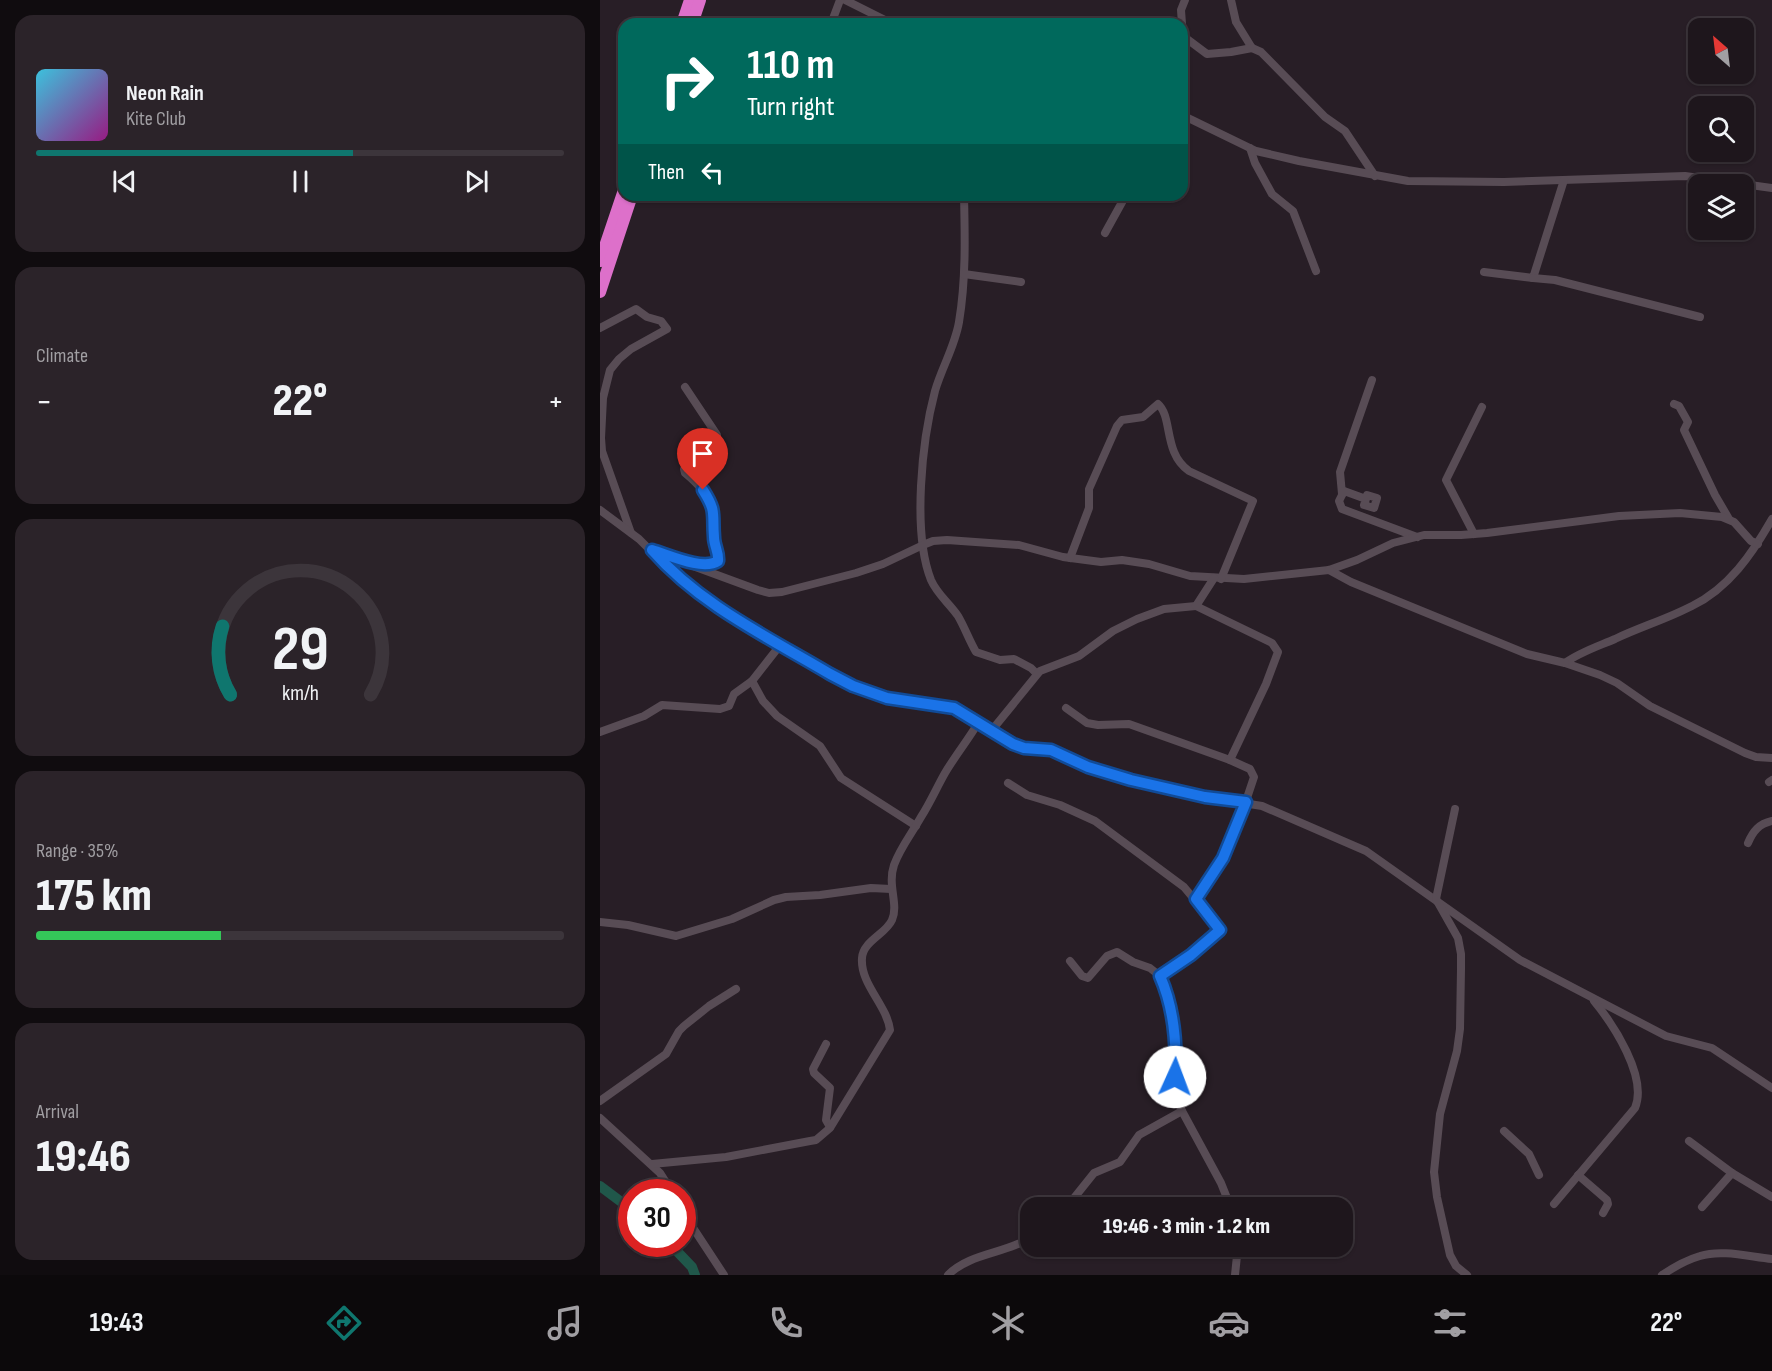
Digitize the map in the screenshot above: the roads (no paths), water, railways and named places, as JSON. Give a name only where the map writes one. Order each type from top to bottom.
[{"type":"highway","points":[[684,18],[690,0]]},
{"type":"highway","points":[[694,18],[700,0]]},
{"type":"highway","points":[[600,291],[602,268],[625,201]]},
{"type":"street","points":[[834,18],[843,0],[880,18]]},
{"type":"street","points":[[1182,18],[1181,10],[1185,0]]},
{"type":"street","points":[[1231,0],[1236,21],[1252,48]]},
{"type":"street","points":[[1188,40],[1207,54],[1252,48],[1261,52],[1325,117],[1345,131],[1375,176]]},
{"type":"street","points":[[1188,118],[1250,148],[1299,161],[1408,181],[1504,182],[1685,176],[1772,188]]},
{"type":"street","points":[[1250,148],[1255,163],[1272,194],[1293,211],[1316,271]]},
{"type":"street","points":[[1533,278],[1564,180]]},
{"type":"street","points":[[964,201],[964,274],[959,324],[936,389],[930,417],[922,486],[923,544],[931,580],[940,596],[956,614],[976,652],[1000,660],[1014,659],[1036,673]]},
{"type":"street","points":[[1106,233],[1123,201]]},
{"type":"street","points":[[1484,272],[1555,280],[1700,317]]},
{"type":"street","points":[[964,274],[1021,282]]},
{"type":"street","points":[[600,328],[636,309],[647,317],[661,321],[667,329],[645,340],[619,358],[610,370],[603,398],[602,451],[631,533]]},
{"type":"street","points":[[1342,495],[1340,472],[1372,380]]},
{"type":"street","points":[[682,561],[711,564],[719,558],[713,535],[713,506],[703,490],[684,469],[687,467],[700,468],[716,441],[717,435],[685,387]]},
{"type":"street","points":[[1071,558],[1089,508],[1089,489],[1117,426],[1122,420],[1143,417],[1158,404],[1163,410],[1173,448],[1182,465],[1189,471],[1253,501],[1217,578],[1196,606]]},
{"type":"street","points":[[1674,404],[1678,406],[1688,422],[1684,430],[1729,519],[1751,541],[1758,544]]},
{"type":"street","points":[[1474,534],[1446,480],[1482,407]]},
{"type":"street","points":[[1366,500],[1344,491],[1339,501],[1342,509],[1417,537]]},
{"type":"street","points":[[600,510],[652,550],[694,591],[830,674],[867,692],[899,700],[954,708],[1013,744],[1024,748],[1051,750],[1107,774],[1205,797],[1246,802],[1366,851],[1520,960],[1665,1036],[1712,1048],[1772,1088]]},
{"type":"street","points":[[652,550],[758,590],[774,593],[863,571],[933,541],[1019,545],[1071,558],[1101,562],[1122,560],[1149,564],[1190,576],[1217,578],[1284,576],[1329,570],[1357,561],[1393,543],[1424,535],[1474,534],[1638,515],[1680,513],[1729,519]]},
{"type":"street","points":[[1565,663],[1625,634],[1692,606],[1727,582],[1758,544],[1772,519]]},
{"type":"street","points":[[1329,570],[1351,582],[1527,654],[1565,663],[1600,675],[1617,683],[1650,706],[1745,753],[1756,758],[1772,758]]},
{"type":"street","points":[[992,730],[1036,673],[1079,657],[1113,631],[1137,619],[1164,609],[1196,606],[1272,643],[1278,649],[1266,684],[1230,760]]},
{"type":"street","points":[[600,732],[644,716],[662,705],[720,709],[729,706],[734,694],[752,681],[781,644]]},
{"type":"street","points":[[752,681],[763,701],[777,716],[820,746],[841,778],[916,826]]},
{"type":"street","points":[[1066,708],[1087,723],[1098,726],[1129,724],[1230,760],[1253,772],[1246,802],[1223,858],[1196,899]]},
{"type":"street","points":[[652,1164],[726,1157],[816,1140],[830,1127],[890,1030],[888,1020],[865,975],[861,959],[867,946],[887,930],[894,915],[895,906],[891,889],[894,865],[946,771],[978,723]]},
{"type":"street","points":[[1008,783],[1027,795],[1060,805],[1095,821],[1167,873],[1196,899],[1220,930],[1191,955],[1160,976]]},
{"type":"street","points":[[1455,809],[1436,899],[1458,938],[1461,954],[1460,1029],[1457,1051],[1440,1114],[1434,1172],[1450,1255],[1456,1266],[1467,1275]]},
{"type":"street","points":[[1748,843],[1757,828],[1772,821]]},
{"type":"street","points":[[600,922],[628,925],[671,936],[680,936],[732,919],[780,898],[871,888],[891,889]]},
{"type":"street","points":[[1071,961],[1082,976],[1088,978],[1107,956],[1117,952],[1133,962],[1150,968],[1160,976],[1175,1036],[1174,1087],[1182,1112],[1227,1197]]},
{"type":"street","points":[[600,1101],[666,1054],[684,1026],[718,999],[736,989]]},
{"type":"street","points":[[1554,1204],[1635,1108],[1638,1100],[1636,1082],[1623,1043],[1611,1022],[1590,996]]},
{"type":"street","points":[[826,1044],[813,1069],[814,1073],[831,1088],[826,1120],[830,1127]]},
{"type":"street","points":[[1075,1197],[1094,1173],[1120,1162],[1139,1135],[1182,1112]]},
{"type":"street","points":[[600,1118],[652,1164],[664,1179]]},
{"type":"street","points":[[1504,1131],[1529,1154],[1539,1175]]},
{"type":"street","points":[[1689,1141],[1732,1173],[1772,1197]]},
{"type":"street","points":[[1702,1207],[1732,1173]]},
{"type":"street","points":[[1578,1174],[1607,1200],[1608,1204],[1603,1213]]},
{"type":"street","points":[[696,1232],[724,1275]]},
{"type":"street","points":[[948,1275],[964,1263],[1020,1244]]},
{"type":"street","points":[[1662,1275],[1678,1265],[1703,1255],[1726,1254],[1772,1259]]},
{"type":"street","points":[[1235,1275],[1237,1257]]},
{"type":"waterway","points":[[600,1186],[618,1200]]},
{"type":"waterway","points":[[682,1257],[692,1267],[695,1275]]}]
